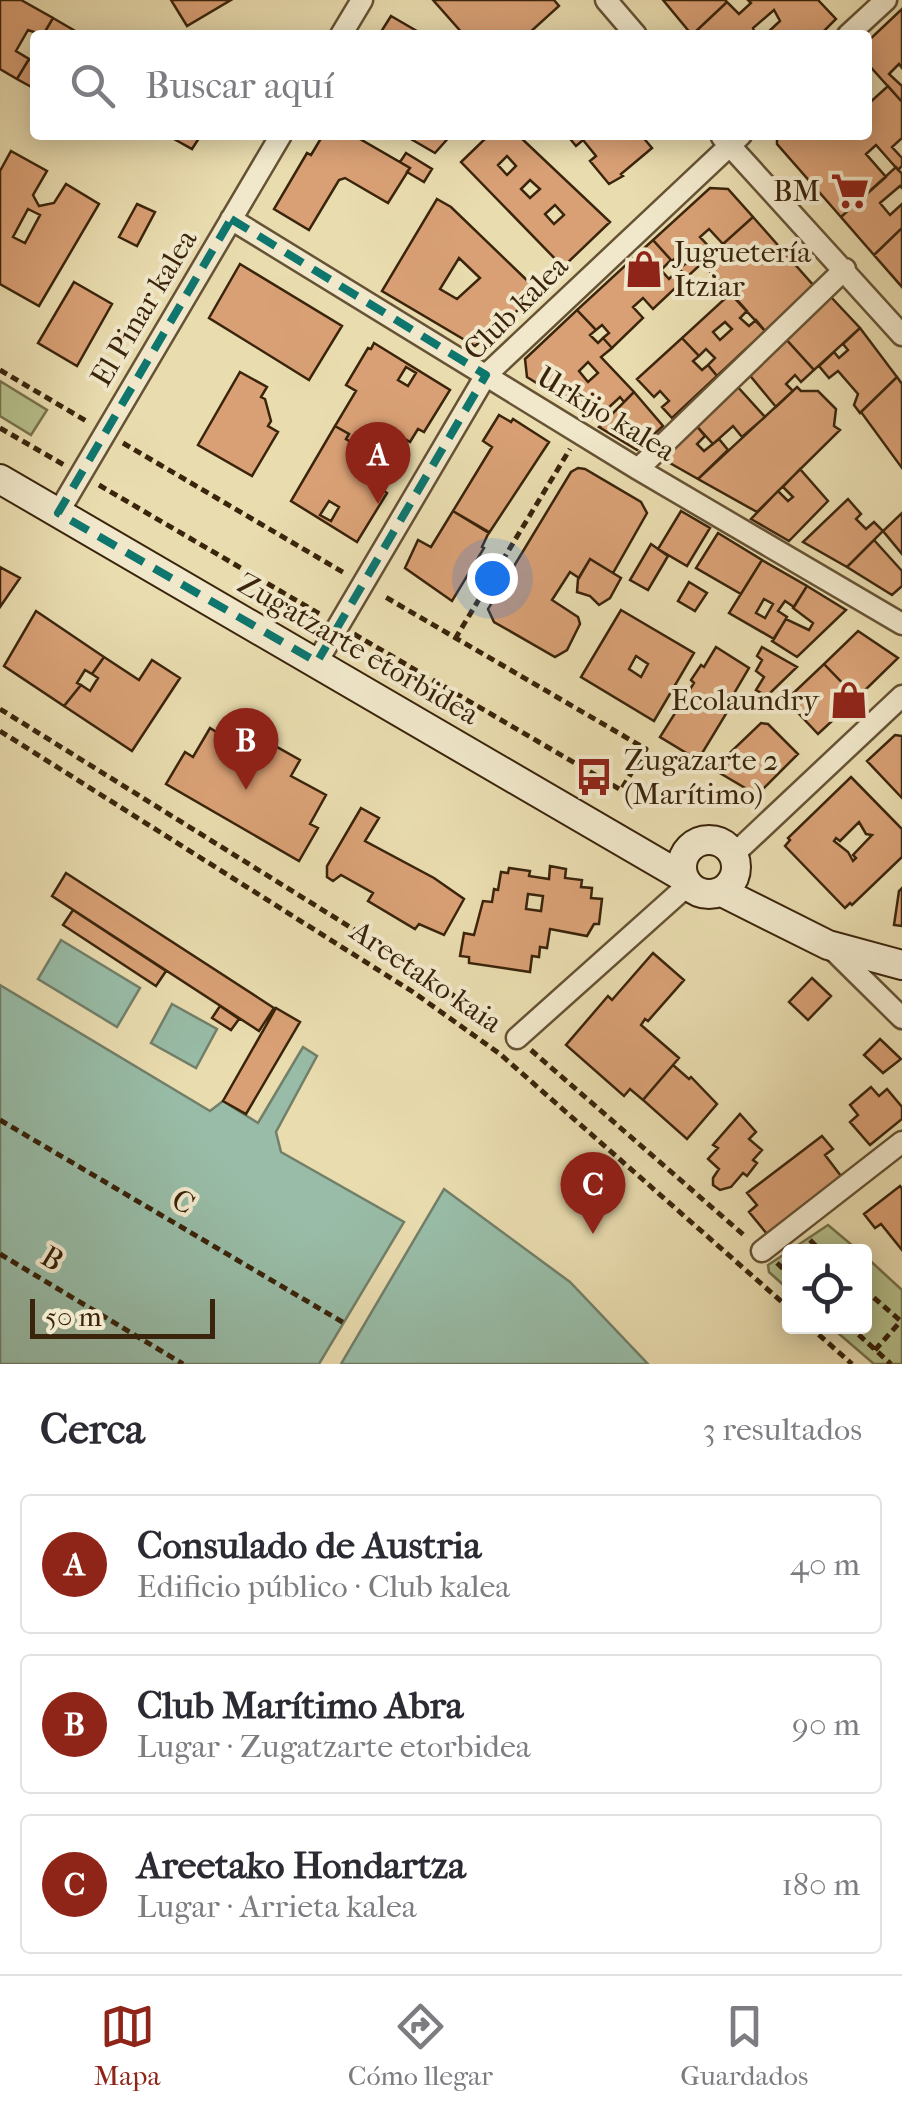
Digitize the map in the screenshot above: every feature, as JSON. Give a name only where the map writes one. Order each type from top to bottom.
[{"type":"street","points":[[344,30],[362,0]]},
{"type":"street","points":[[606,0],[632,30]]},
{"type":"street","points":[[853,30],[881,2]]},
{"type":"street","name":"El Pinar kalea","points":[[58,513],[278,140]]},
{"type":"street","name":"Club kalea","points":[[317,662],[486,376],[728,140]]},
{"type":"street","points":[[732,140],[902,335]]},
{"type":"street","name":"Urkijo kalea","points":[[232,219],[638,470],[902,624]]},
{"type":"street","points":[[638,470],[845,270]]},
{"type":"street","name":"Zugatzarte etorbidea","points":[[0,479],[317,662],[704,894],[722,892],[828,945],[902,965]]},
{"type":"street","points":[[734,855],[902,696]]},
{"type":"street","points":[[517,1038],[686,881],[682,859],[698,842],[715,840],[734,855],[734,879],[722,892]]},
{"type":"street","points":[[828,945],[902,1018]]},
{"type":"street","points":[[762,1251],[902,1142]]},
{"type":"path","points":[[0,370],[646,749],[622,790],[0,428]]},
{"type":"path","points":[[456,639],[580,433]]},
{"type":"path","points":[[0,709],[358,932],[517,1038],[762,1251]]},
{"type":"path","name":"Areetako kaia","points":[[0,731],[412,992],[500,1054],[782,1302]]},
{"type":"path","points":[[641,758],[665,774]]},
{"type":"path","name":"C","points":[[0,1120],[344,1323]]},
{"type":"path","name":"B","points":[[0,1254],[183,1364]]},
{"type":"path","points":[[872,1295],[902,1321],[875,1350]]},
{"type":"path","points":[[819,1334],[852,1364]]},
{"type":"path","points":[[858,1334],[892,1364]]},
{"type":"highlighted area","points":[[231,219],[486,375],[317,662],[58,513]]},
{"type":"shaded area","points":[[0,381],[47,410],[31,435],[0,416]]},
{"type":"shaded area","points":[[61,940],[140,988],[117,1027],[38,979]]},
{"type":"shaded area","points":[[0,985],[210,1111],[223,1101],[258,1123],[303,1047],[317,1056],[276,1132],[281,1152],[404,1222],[319,1364],[0,1364]]},
{"type":"shaded area","points":[[172,1004],[217,1029],[196,1068],[151,1043]]},
{"type":"shaded area","points":[[444,1189],[570,1282],[648,1364],[341,1364]]},
{"type":"shaded area","points":[[828,1225],[851,1244],[800,1244]]},
{"type":"shaded area","points":[[782,1256],[782,1284],[769,1272],[768,1265]]},
{"type":"shaded area","points":[[872,1262],[902,1290],[902,1364],[874,1364],[839,1334],[872,1334]]},
{"type":"building","points":[[0,0],[21,0],[53,18],[46,30],[28,30],[16,51],[29,59],[17,79],[0,69]]},
{"type":"building","points":[[171,0],[231,0],[187,26]]},
{"type":"building","points":[[433,0],[554,0],[559,6],[533,30],[460,30]]},
{"type":"building","points":[[663,0],[727,2],[697,30],[688,30]]},
{"type":"building","points":[[748,0],[818,0],[836,19],[825,30],[770,30],[780,21],[774,10],[754,30],[697,30],[727,2],[739,14],[751,3]]},
{"type":"building","points":[[902,9],[902,68],[899,64],[889,74],[902,86],[902,102],[872,69],[872,37]]},
{"type":"building","points":[[391,16],[415,30],[382,30]]},
{"type":"building","points":[[53,18],[73,30],[46,30]]},
{"type":"building","points":[[29,59],[30,60],[30,86],[17,79]]},
{"type":"building","points":[[888,86],[902,102],[902,138],[892,147],[902,158],[902,166],[898,170],[876,145],[866,154],[886,177],[841,217],[777,140],[872,140],[872,100]]},
{"type":"building","points":[[176,140],[198,140],[192,149]]},
{"type":"building","points":[[320,140],[362,140],[410,168],[388,203],[345,178],[339,180],[309,230],[274,209],[307,153],[311,155]]},
{"type":"building","points":[[413,140],[447,140],[435,153]]},
{"type":"building","points":[[484,140],[523,140],[610,222],[563,267],[461,162]],"holes":[[[507,156],[516,166],[507,175],[498,165]],[[530,180],[540,189],[530,198],[521,189]],[[555,205],[564,215],[554,224],[545,214]]]},
{"type":"building","points":[[583,140],[645,140],[652,148],[609,184],[590,161],[596,156]]},
{"type":"building","points":[[11,151],[47,171],[33,195],[39,206],[54,203],[66,184],[99,204],[39,306],[0,284],[0,171]],"holes":[[[28,209],[40,215],[25,243],[13,237]]]},
{"type":"building","points":[[406,153],[432,169],[424,182],[407,172],[410,168],[400,162]]},
{"type":"building","points":[[896,167],[902,174],[902,188],[880,203],[890,215],[902,204],[902,228],[874,255],[841,217]]},
{"type":"building","points":[[710,188],[728,189],[753,217],[723,244],[709,229],[700,237],[714,252],[687,277],[679,269],[690,260],[683,252],[672,261],[653,240]]},
{"type":"building","points":[[437,199],[451,207],[536,289],[524,305],[475,346],[382,291]],"holes":[[[459,258],[480,278],[457,299],[440,289]]]},
{"type":"building","points":[[137,204],[155,212],[137,246],[119,237]]},
{"type":"building","points":[[753,217],[814,286],[765,331],[702,263]]},
{"type":"building","points":[[902,228],[902,287],[874,255]]},
{"type":"building","points":[[653,240],[671,260],[661,270],[669,279],[679,269],[687,277],[653,309],[643,298],[633,307],[643,318],[612,348],[603,338],[609,333],[602,325],[596,330],[577,310]]},
{"type":"building","points":[[240,264],[342,326],[309,380],[209,318]]},
{"type":"building","points":[[74,282],[112,304],[77,366],[38,343]]},
{"type":"building","points":[[731,293],[747,311],[740,318],[749,326],[756,320],[765,331],[717,376],[708,365],[715,358],[706,349],[699,356],[682,338]],"holes":[[[725,322],[732,329],[720,340],[713,332]]]},
{"type":"building","points":[[830,296],[860,328],[814,370],[785,338]]},
{"type":"building","points":[[577,310],[596,330],[590,335],[598,343],[603,338],[612,348],[601,357],[634,392],[624,402],[620,397],[607,409],[612,414],[602,424],[527,377],[525,359]],"holes":[[[588,362],[598,373],[588,382],[579,371]]]},
{"type":"building","points":[[860,328],[897,377],[860,413],[854,405],[858,394],[838,371],[829,378],[819,366],[834,352],[839,358],[848,350],[843,344]]},
{"type":"building","points":[[682,338],[699,356],[693,361],[702,370],[708,365],[717,376],[672,418],[662,407],[669,401],[660,391],[654,397],[637,379]]},
{"type":"building","points":[[785,338],[814,370],[801,382],[795,375],[786,384],[793,391],[776,407],[747,372]]},
{"type":"building","points":[[374,343],[450,390],[424,432],[418,429],[410,442],[400,436],[384,462],[346,439],[349,434],[335,426],[356,391],[346,385],[368,348]],"holes":[[[406,367],[416,373],[408,386],[398,380]]]},
{"type":"building","points":[[240,372],[267,387],[261,397],[271,421],[268,426],[278,432],[252,476],[198,445]]},
{"type":"building","points":[[897,377],[902,384],[902,468],[861,412]]},
{"type":"building","points":[[736,385],[765,417],[742,437],[733,426],[713,444],[694,423]]},
{"type":"building","points":[[797,387],[801,391],[818,391],[836,409],[834,426],[840,430],[757,512],[698,479]]},
{"type":"building","points":[[634,392],[663,426],[637,450],[599,427]]},
{"type":"building","points":[[499,415],[511,422],[513,419],[549,442],[489,533],[453,511],[492,447],[483,441]]},
{"type":"building","points":[[694,423],[705,436],[697,444],[704,451],[719,439],[728,450],[698,479],[661,458]]},
{"type":"building","points":[[335,426],[349,434],[346,439],[384,462],[379,470],[389,476],[381,489],[387,493],[357,542],[291,501]],"holes":[[[329,501],[339,507],[331,521],[320,515]]]},
{"type":"building","points":[[578,468],[641,502],[647,513],[613,573],[590,559],[579,578],[570,572],[552,600],[578,617],[580,624],[567,650],[555,657],[494,622],[488,609],[571,472]]},
{"type":"building","points":[[800,469],[828,501],[789,541],[751,519],[778,491],[788,501],[793,497],[783,487]]},
{"type":"building","points":[[848,499],[861,514],[856,519],[866,529],[874,522],[883,531],[847,567],[803,542]]},
{"type":"building","points":[[453,511],[489,532],[484,548],[452,601],[405,568],[418,540],[431,547]]},
{"type":"building","points":[[681,511],[710,528],[687,566],[658,549]]},
{"type":"building","points":[[902,513],[902,554],[883,531]]},
{"type":"building","points":[[718,533],[762,560],[741,594],[696,568]]},
{"type":"building","points":[[874,540],[902,571],[902,586],[892,595],[847,567]]},
{"type":"building","points":[[651,544],[668,556],[648,590],[630,580]]},
{"type":"building","points":[[590,559],[621,578],[610,598],[599,605],[590,596],[577,592],[578,579]]},
{"type":"building","points":[[762,560],[807,586],[794,607],[785,601],[778,611],[787,617],[774,639],[729,613]],"holes":[[[764,599],[773,604],[765,618],[756,613]]]},
{"type":"building","points":[[0,567],[20,578],[0,607]]},
{"type":"building","points":[[689,582],[707,593],[695,611],[678,601]]},
{"type":"building","points":[[807,586],[846,610],[797,657],[772,641],[786,619],[809,630],[813,623],[793,608]]},
{"type":"building","points":[[621,610],[694,653],[654,721],[581,677]],"holes":[[[636,656],[648,664],[641,677],[629,669]]]},
{"type":"building","points":[[36,611],[104,657],[92,674],[85,670],[77,683],[81,685],[64,706],[4,666]]},
{"type":"building","points":[[858,631],[898,658],[857,698],[824,664]]},
{"type":"building","points":[[716,647],[749,668],[698,760],[660,737],[694,683],[691,680]]},
{"type":"building","points":[[762,647],[797,667],[767,696],[756,690],[764,677],[756,671],[762,660],[757,656]]},
{"type":"building","points":[[104,657],[139,680],[152,660],[180,678],[132,751],[64,706],[81,685],[90,691],[98,678],[92,674]]},
{"type":"building","points":[[824,664],[857,698],[818,734],[786,700]]},
{"type":"building","points":[[761,723],[768,724],[798,754],[757,795],[713,769]]},
{"type":"building","points":[[238,725],[300,760],[291,776],[326,795],[310,824],[318,828],[299,861],[166,784],[185,752],[193,757],[210,728],[229,740]]},
{"type":"building","points":[[895,735],[902,736],[902,798],[867,761]]},
{"type":"building","points":[[851,777],[902,829],[902,857],[845,908],[785,846],[788,838]],"holes":[[[859,822],[866,834],[872,835],[853,855],[853,861],[834,841],[840,841]]]},
{"type":"building","points":[[361,808],[379,818],[365,841],[464,899],[444,935],[419,924],[415,929],[368,901],[373,893],[341,875],[333,881],[327,877],[327,866]]},
{"type":"building","points":[[550,866],[566,869],[565,878],[582,880],[581,887],[592,888],[591,898],[602,899],[599,924],[594,924],[587,936],[550,929],[547,948],[540,947],[539,957],[532,956],[530,972],[469,963],[469,957],[460,956],[464,933],[474,935],[483,901],[492,902],[501,872],[508,873],[509,868],[530,871],[529,876],[549,879]],"holes":[[[528,894],[543,896],[541,911],[526,909]]]},
{"type":"building","points":[[66,873],[274,1008],[259,1031],[52,896]]},
{"type":"building","points":[[902,888],[902,926],[894,925]]},
{"type":"building","points":[[73,910],[166,971],[156,986],[63,925]]},
{"type":"building","points":[[653,953],[684,980],[641,1025],[679,1058],[643,1100],[630,1089],[624,1096],[566,1045],[608,996],[612,1000]]},
{"type":"building","points":[[812,978],[831,996],[808,1020],[789,1002]]},
{"type":"building","points":[[220,1006],[239,1019],[231,1030],[212,1018]]},
{"type":"building","points":[[276,1008],[300,1022],[246,1114],[223,1101]]},
{"type":"building","points":[[880,1039],[901,1059],[883,1073],[864,1055]]},
{"type":"building","points":[[673,1065],[717,1104],[687,1139],[643,1100]]},
{"type":"building","points":[[871,1087],[879,1096],[887,1089],[902,1107],[902,1119],[870,1145],[850,1122],[858,1115],[850,1105]]},
{"type":"building","points":[[740,1114],[756,1132],[749,1139],[762,1150],[747,1176],[743,1173],[731,1187],[720,1190],[713,1185],[719,1169],[708,1159],[718,1148],[713,1145]]},
{"type":"building","points":[[822,1136],[833,1149],[825,1155],[841,1176],[767,1234],[749,1212],[757,1205],[747,1193]]},
{"type":"building","points":[[900,1186],[902,1250],[881,1224],[875,1228],[864,1214]]},
{"type":"place","name":"BM","points":[[850,191]]},
{"type":"place","name":"Juguetería Itziar","points":[[644,269]]},
{"type":"place","name":"Consulado de Austria","points":[[378,504]]},
{"type":"place","name":"Ecolaundry","points":[[849,700]]},
{"type":"place","name":"Zugazarte 2 (Marítimo)","points":[[594,777]]},
{"type":"place","name":"Club Marítimo Abra","points":[[246,790]]},
{"type":"place","name":"Areetako Hondartza","points":[[593,1234]]}]
